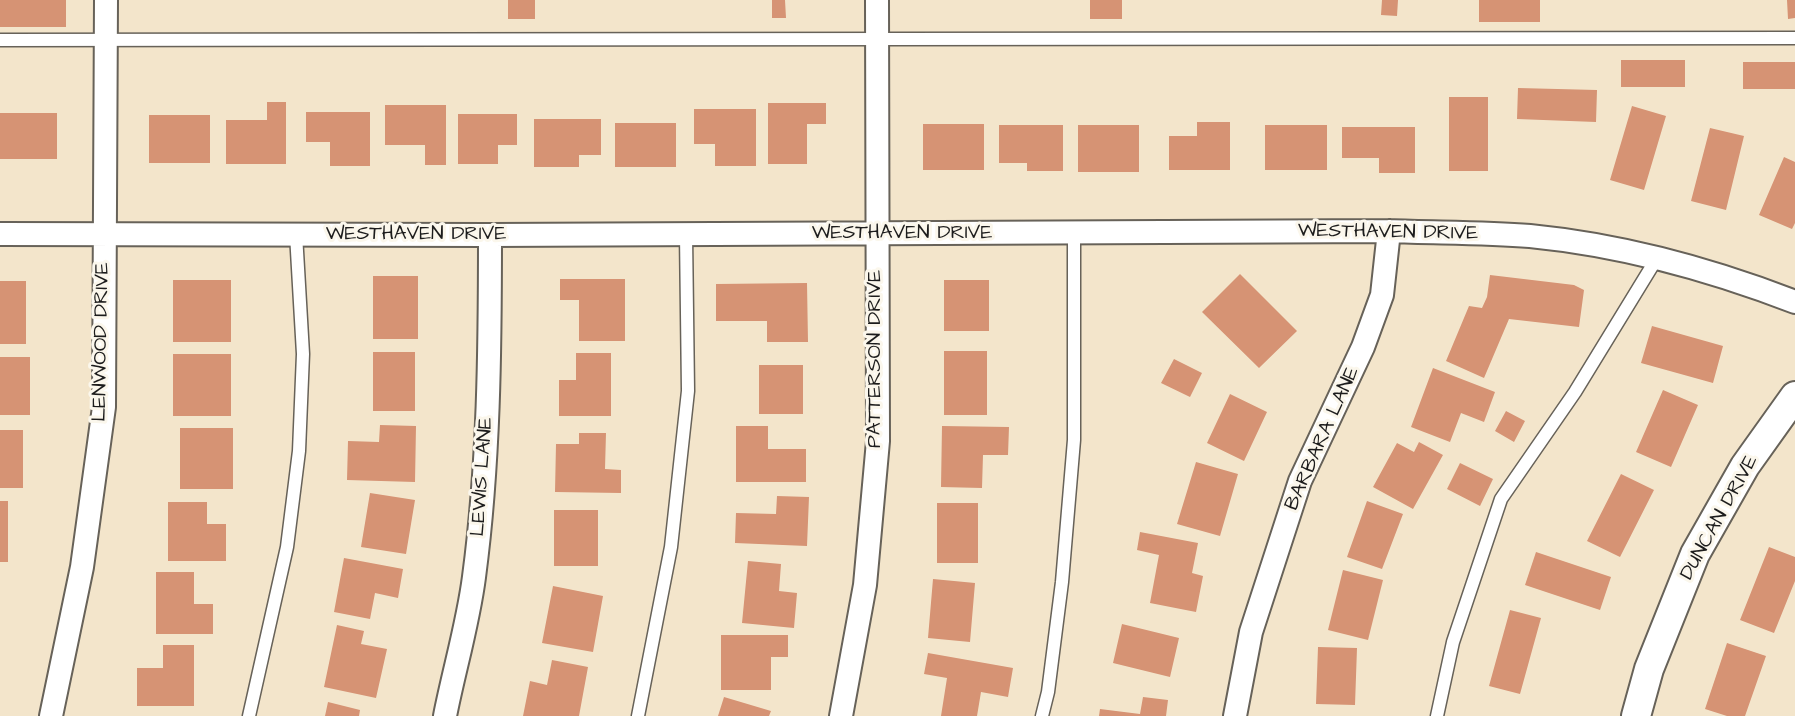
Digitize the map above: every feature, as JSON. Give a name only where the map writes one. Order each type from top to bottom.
[{"type":"street","name":"LENWOOD DRIVE","points":[[51,716],[82,567],[104,407],[106,0]]},
{"type":"street","name":"PATTERSON DRIVE","points":[[841,716],[865,585],[878,441],[876,234],[878,0]]},
{"type":"street","name":"WESTHAVEN DRIVE","points":[[0,234],[686,235],[1389,231],[1530,236],[1616,249],[1700,268],[1795,302]]},
{"type":"street","name":"BARBARA LANE","points":[[1235,716],[1251,632],[1300,481],[1363,347],[1382,295],[1389,231]]},
{"type":"street","name":"LEWIS LANE","points":[[445,716],[474,580],[484,488],[488,412],[490,235]]},
{"type":"street","name":"DUNCAN DRIVE","points":[[1636,716],[1649,669],[1695,554],[1745,466],[1795,396]]},
{"type":"lane","points":[[0,40],[1795,38]]},
{"type":"lane","points":[[1042,716],[1048,692],[1062,582],[1074,440],[1074,233]]},
{"type":"lane","points":[[249,716],[287,547],[299,451],[303,354],[296,234]]},
{"type":"lane","points":[[639,716],[671,547],[688,391],[686,235]]},
{"type":"lane","points":[[1437,716],[1453,642],[1501,499],[1575,392],[1657,258]]},
{"type":"building","points":[[0,0],[66,0],[66,27],[0,27]]},
{"type":"building","points":[[508,0],[535,0],[535,19],[508,19]]},
{"type":"building","points":[[772,0],[785,0],[786,18],[772,18]]},
{"type":"building","points":[[1090,0],[1122,0],[1122,19],[1090,19]]},
{"type":"building","points":[[1382,0],[1398,0],[1397,16],[1381,15]]},
{"type":"building","points":[[1479,0],[1540,0],[1540,22],[1479,22]]},
{"type":"building","points":[[1787,0],[1795,0],[1795,18],[1788,19]]},
{"type":"building","points":[[1621,60],[1685,60],[1685,87],[1621,87]]},
{"type":"building","points":[[1743,62],[1795,62],[1795,89],[1743,89]]},
{"type":"building","points":[[1518,88],[1597,90],[1596,122],[1517,119]]},
{"type":"building","points":[[1449,97],[1488,97],[1488,171],[1449,171]]},
{"type":"building","points":[[267,102],[286,102],[286,164],[226,164],[226,120],[267,120]]},
{"type":"building","points":[[768,103],[826,103],[826,124],[807,124],[807,164],[768,164]]},
{"type":"building","points":[[385,105],[446,105],[446,165],[425,165],[425,145],[385,145]]},
{"type":"building","points":[[1632,106],[1666,116],[1644,190],[1610,180]]},
{"type":"building","points":[[694,109],[756,109],[756,166],[715,166],[715,144],[694,144]]},
{"type":"building","points":[[306,112],[370,112],[370,166],[330,166],[330,142],[306,142]]},
{"type":"building","points":[[0,113],[57,113],[57,159],[0,159]]},
{"type":"building","points":[[458,114],[517,114],[517,145],[498,145],[498,164],[458,164]]},
{"type":"building","points":[[149,115],[210,115],[210,163],[149,163]]},
{"type":"building","points":[[534,119],[601,119],[601,155],[579,155],[579,167],[534,167]]},
{"type":"building","points":[[1197,122],[1230,122],[1230,170],[1169,170],[1169,136],[1197,136]]},
{"type":"building","points":[[615,123],[676,123],[676,167],[615,167]]},
{"type":"building","points":[[923,124],[984,124],[984,170],[923,170]]},
{"type":"building","points":[[999,125],[1063,125],[1063,171],[1027,171],[1027,163],[999,163]]},
{"type":"building","points":[[1078,125],[1139,125],[1139,172],[1078,172]]},
{"type":"building","points":[[1265,125],[1327,125],[1327,170],[1265,170]]},
{"type":"building","points":[[1342,127],[1415,127],[1415,173],[1379,173],[1379,158],[1342,158]]},
{"type":"building","points":[[1710,128],[1744,136],[1726,210],[1691,201]]},
{"type":"building","points":[[1784,157],[1795,162],[1795,223],[1792,229],[1759,215]]},
{"type":"building","points":[[1240,274],[1297,331],[1259,368],[1202,312]]},
{"type":"building","points":[[1490,275],[1574,285],[1584,290],[1579,327],[1509,319],[1484,378],[1446,361],[1469,306],[1482,308],[1487,297]]},
{"type":"building","points":[[373,276],[418,276],[418,339],[373,339]]},
{"type":"building","points":[[560,279],[625,279],[625,341],[579,341],[579,300],[560,300]]},
{"type":"building","points":[[173,280],[231,280],[231,342],[173,342]]},
{"type":"building","points":[[944,280],[989,280],[989,331],[944,331]]},
{"type":"building","points":[[0,281],[26,281],[26,344],[0,344]]},
{"type":"building","points":[[807,283],[808,342],[767,342],[767,321],[716,321],[716,284]]},
{"type":"building","points":[[1652,326],[1723,346],[1713,383],[1641,363]]},
{"type":"building","points":[[944,351],[987,351],[987,415],[944,415]]},
{"type":"building","points":[[373,352],[415,352],[415,411],[373,411]]},
{"type":"building","points":[[576,353],[611,353],[611,416],[559,416],[559,380],[576,380]]},
{"type":"building","points":[[173,354],[231,354],[231,416],[173,416]]},
{"type":"building","points":[[0,357],[30,357],[30,415],[0,415]]},
{"type":"building","points":[[1174,359],[1202,373],[1190,397],[1161,383]]},
{"type":"building","points":[[759,365],[803,365],[803,414],[759,414]]},
{"type":"building","points":[[1433,368],[1495,392],[1484,422],[1461,413],[1450,442],[1411,427]]},
{"type":"building","points":[[1663,390],[1698,405],[1671,467],[1636,452]]},
{"type":"building","points":[[1230,394],[1267,412],[1244,461],[1207,443]]},
{"type":"building","points":[[1506,411],[1525,421],[1514,442],[1495,431]]},
{"type":"building","points":[[380,425],[416,426],[415,482],[347,480],[348,441],[379,442]]},
{"type":"building","points":[[736,426],[768,426],[768,449],[806,449],[806,482],[736,482]]},
{"type":"building","points":[[942,426],[1009,427],[1008,455],[983,455],[982,488],[941,487]]},
{"type":"building","points":[[180,428],[233,428],[233,489],[180,489]]},
{"type":"building","points":[[0,430],[23,430],[23,488],[0,488]]},
{"type":"building","points":[[579,433],[606,433],[605,469],[621,470],[621,493],[555,492],[556,444],[579,444]]},
{"type":"building","points":[[1419,442],[1443,455],[1413,509],[1373,487],[1397,443],[1414,452]]},
{"type":"building","points":[[1196,462],[1238,474],[1220,536],[1177,524]]},
{"type":"building","points":[[1460,463],[1493,479],[1480,506],[1447,489]]},
{"type":"building","points":[[1621,474],[1654,490],[1620,557],[1587,541]]},
{"type":"building","points":[[370,493],[415,500],[406,554],[361,547]]},
{"type":"building","points":[[777,496],[809,497],[807,546],[735,543],[736,513],[776,514]]},
{"type":"building","points":[[0,501],[8,501],[8,562],[0,562]]},
{"type":"building","points":[[1367,501],[1403,514],[1382,569],[1347,557]]},
{"type":"building","points":[[168,502],[207,502],[207,524],[226,524],[226,561],[168,561]]},
{"type":"building","points":[[937,503],[978,503],[978,563],[937,563]]},
{"type":"building","points":[[554,510],[598,510],[598,566],[554,566]]},
{"type":"building","points":[[1140,532],[1198,543],[1192,573],[1203,576],[1196,612],[1150,603],[1159,555],[1137,550]]},
{"type":"building","points":[[1769,547],[1795,557],[1795,581],[1774,633],[1740,620]]},
{"type":"building","points":[[1536,552],[1611,577],[1600,610],[1525,585]]},
{"type":"building","points":[[344,558],[403,569],[398,598],[375,593],[370,619],[334,612]]},
{"type":"building","points":[[748,561],[781,564],[779,591],[797,593],[794,628],[742,623]]},
{"type":"building","points":[[1343,570],[1383,580],[1368,640],[1328,630]]},
{"type":"building","points":[[156,572],[194,572],[194,604],[213,604],[213,634],[156,634]]},
{"type":"building","points":[[933,579],[975,583],[970,642],[928,638]]},
{"type":"building","points":[[553,586],[603,596],[593,652],[542,643]]},
{"type":"building","points":[[1510,610],[1541,618],[1520,694],[1489,686]]},
{"type":"building","points":[[1122,624],[1179,638],[1170,677],[1113,663]]},
{"type":"building","points":[[337,625],[364,631],[361,644],[387,649],[376,698],[324,687]]},
{"type":"building","points":[[721,635],[788,635],[788,657],[771,657],[771,690],[721,690]]},
{"type":"building","points":[[1727,643],[1766,656],[1745,716],[1727,716],[1705,709]]},
{"type":"building","points":[[163,645],[194,645],[194,706],[137,706],[137,668],[163,668]]},
{"type":"building","points":[[1318,647],[1357,648],[1355,705],[1316,704]]},
{"type":"building","points":[[928,653],[1013,668],[1008,697],[981,692],[977,716],[941,716],[947,678],[924,674]]},
{"type":"building","points":[[552,660],[588,667],[579,716],[523,716],[530,681],[547,685]]},
{"type":"building","points":[[724,697],[771,711],[769,716],[718,716]]},
{"type":"building","points":[[1143,697],[1168,700],[1166,716],[1099,716],[1100,709],[1140,714]]},
{"type":"building","points":[[328,702],[360,710],[359,716],[325,716]]}]
